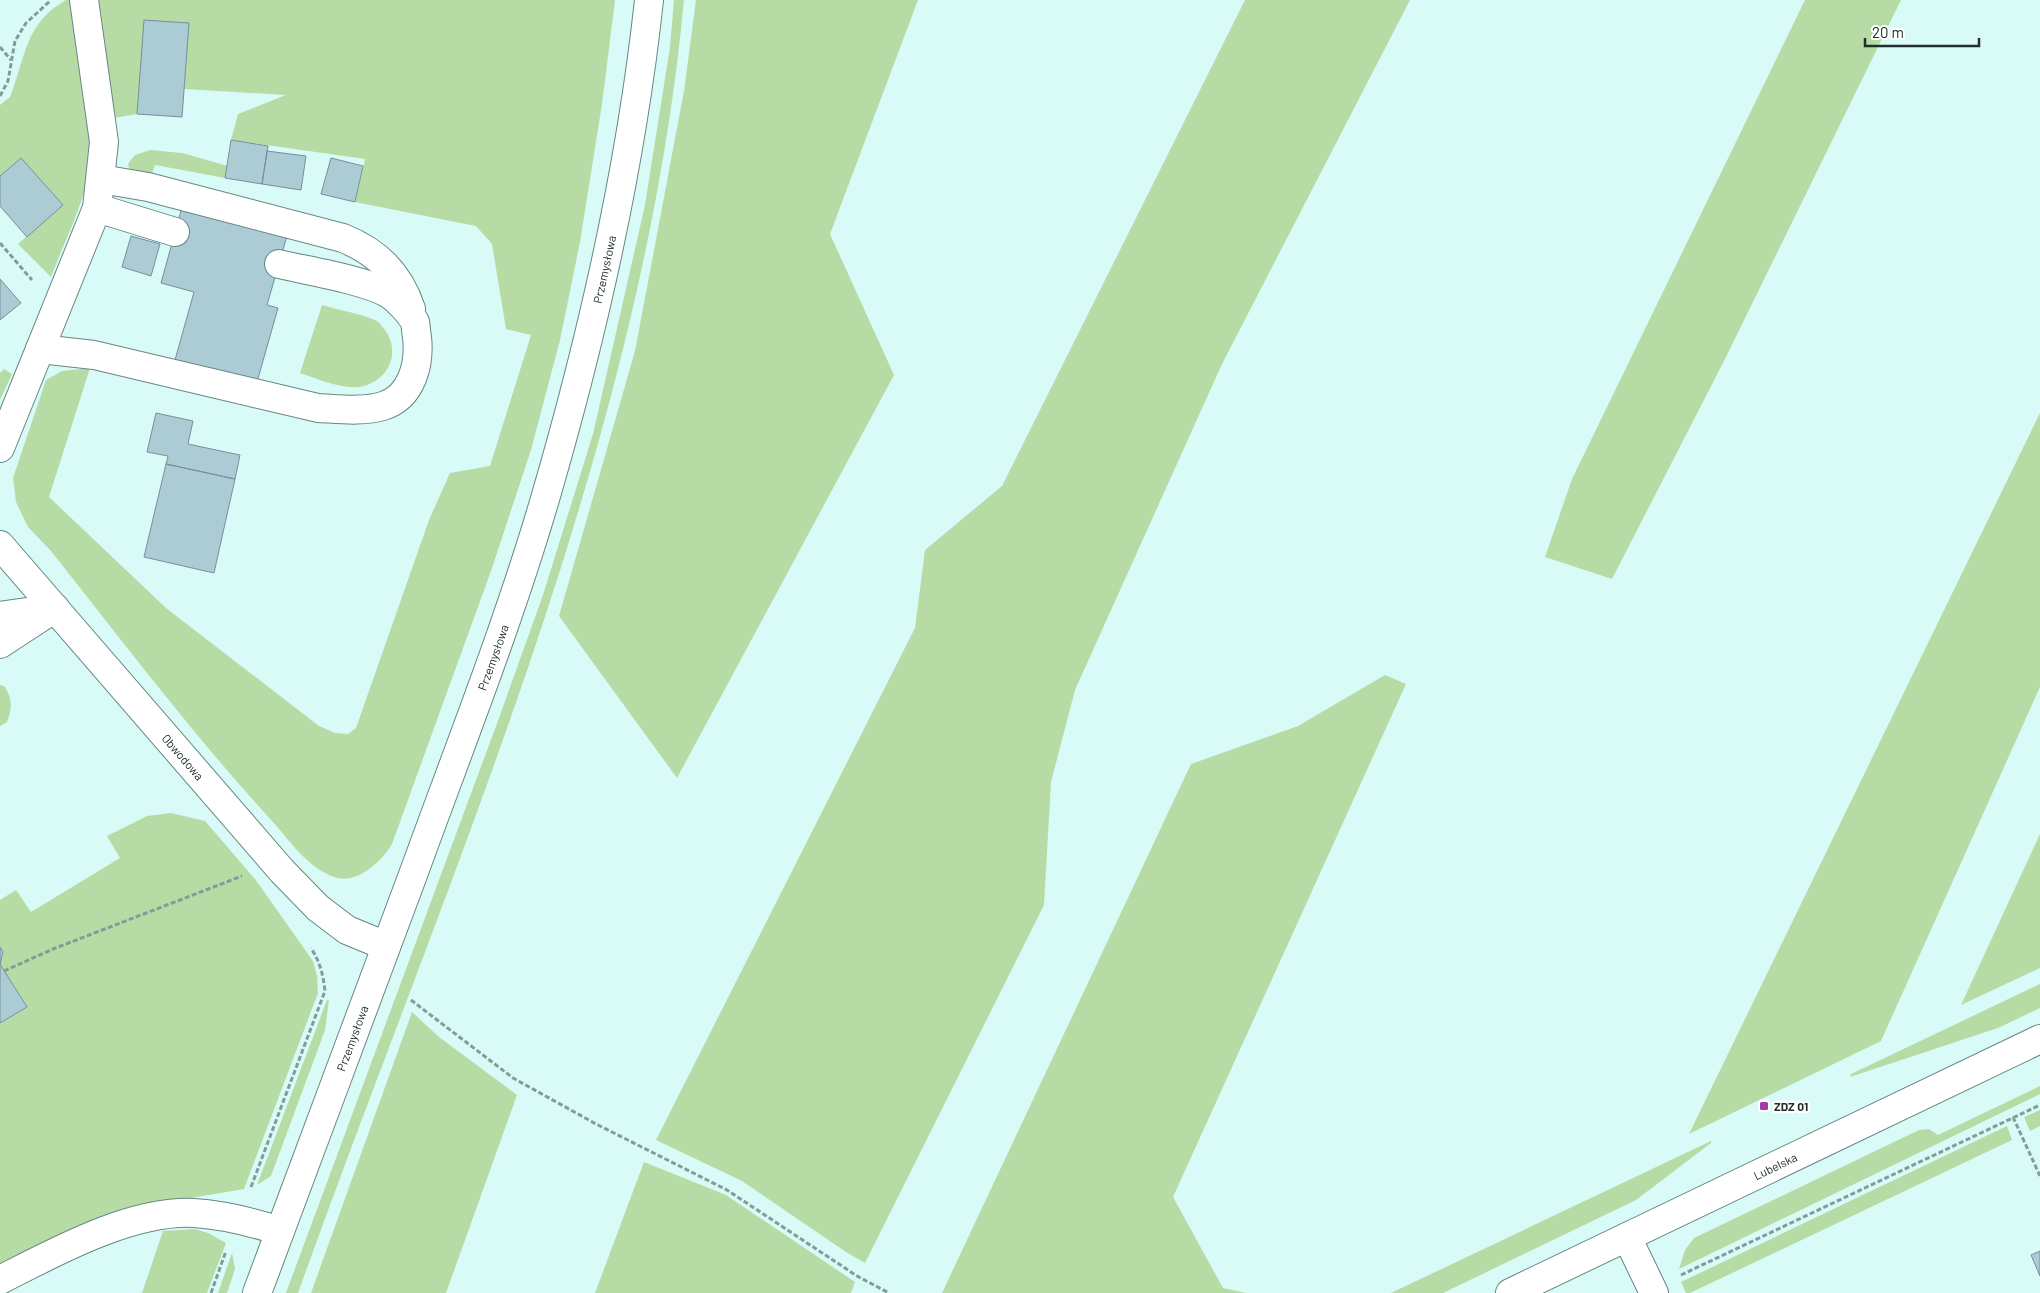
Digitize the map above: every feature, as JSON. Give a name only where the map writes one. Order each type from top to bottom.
[{"type":"street","points":[[0,448],[97,208],[104,142],[84,0]]},
{"type":"street","name":"Przemysłowa","points":[[257,1293],[478,700],[544,501],[578,383],[618,197],[641,64],[649,0]]},
{"type":"street","points":[[40,349],[94,355],[291,404],[355,410],[383,406],[401,396],[410,383],[417,364],[415,323],[407,298],[383,260],[363,246],[343,238],[148,187],[100,179]]},
{"type":"street","points":[[97,208],[176,232]]},
{"type":"street","points":[[279,264],[372,287],[389,294],[415,323]]},
{"type":"street","name":"Obwodowa","points":[[0,545],[282,871],[318,908],[347,930],[386,946]]},
{"type":"street","points":[[0,616],[54,608]]},
{"type":"street","points":[[0,644],[54,608]]},
{"type":"street","name":"Lubelska","points":[[1510,1293],[2040,1039]]},
{"type":"street","points":[[0,1280],[87,1239],[132,1222],[167,1214],[194,1213],[239,1218],[280,1231]]},
{"type":"street","points":[[1627,1237],[1653,1291]]},
{"type":"path","points":[[0,96],[8,81],[15,41],[26,23],[51,0]]},
{"type":"path","points":[[0,47],[12,61]]},
{"type":"path","points":[[0,243],[56,308]]},
{"type":"path","points":[[4,971],[53,949],[248,873]]},
{"type":"path","points":[[211,1293],[324,991],[324,975],[318,958],[307,942]]},
{"type":"path","points":[[411,1000],[513,1078],[596,1124],[727,1190],[857,1276],[889,1293]]},
{"type":"path","points":[[1653,1291],[2040,1104]]},
{"type":"path","points":[[2013,1117],[2040,1176]]},
{"type":"green space","points":[[66,0],[71,0],[87,90],[91,137],[90,159],[87,181],[80,205],[51,277],[18,244],[62,205],[21,158],[0,176],[0,105],[10,97],[34,30],[52,9]]},
{"type":"green space","points":[[95,0],[615,0],[602,104],[580,242],[560,340],[531,450],[491,571],[392,844],[382,858],[368,870],[351,878],[334,877],[308,861],[215,756],[51,551],[28,527],[16,502],[13,478],[46,380],[62,371],[90,368],[49,497],[166,608],[319,726],[335,733],[348,734],[356,728],[429,520],[450,473],[490,466],[531,335],[506,329],[492,244],[476,226],[355,202],[365,159],[231,140],[238,114],[286,95],[184,89],[189,23],[137,114],[114,118]]},
{"type":"green space","points":[[674,0],[684,0],[662,167],[627,332],[583,496],[532,657],[475,818],[298,1293],[286,1293],[543,595],[593,434],[645,205],[670,47]]},
{"type":"green space","points":[[696,0],[918,0],[830,234],[894,375],[677,778],[559,616],[635,351],[684,91]]},
{"type":"green space","points":[[1245,0],[1410,0],[1222,364],[1075,690],[1051,782],[1044,905],[865,1263],[742,1181],[656,1140],[915,628],[925,550],[1002,486]]},
{"type":"green space","points":[[1805,0],[1901,0],[1725,359],[1612,579],[1545,557],[1572,479]]},
{"type":"green space","points":[[150,150],[182,153],[228,166],[225,178],[155,165],[151,177],[130,172],[128,164],[135,155]]},
{"type":"green space","points":[[322,305],[371,319],[378,322],[385,330],[390,338],[392,356],[386,371],[380,377],[364,386],[349,387],[332,384],[300,373]]},
{"type":"green space","points":[[4,369],[12,374],[0,400],[0,373]]},
{"type":"green space","points":[[2040,413],[2040,687],[1881,1041],[1689,1134]]},
{"type":"green space","points":[[1385,675],[1406,684],[1173,1197],[1223,1288],[1246,1293],[942,1293],[1191,764],[1298,726]]},
{"type":"green space","points":[[0,685],[4,686],[7,690],[11,704],[7,722],[0,726]]},
{"type":"green space","points":[[171,813],[205,821],[255,879],[313,961],[317,976],[318,993],[244,1189],[137,1207],[0,1268],[0,1023],[27,1007],[0,964],[3,952],[0,947],[0,900],[16,890],[31,912],[120,858],[107,836],[147,816]]},
{"type":"green space","points":[[2040,834],[2040,968],[1961,1005]]},
{"type":"green space","points":[[2040,984],[2040,1008],[1998,1028],[1850,1077],[1851,1074]]},
{"type":"green space","points":[[327,1000],[329,1000],[325,1030],[271,1176],[257,1185]]},
{"type":"green space","points":[[412,1012],[439,1037],[517,1095],[446,1293],[311,1293]]},
{"type":"green space","points":[[2040,1086],[2040,1094],[1679,1269],[1685,1250],[1694,1238],[1919,1130],[1929,1129],[1938,1135]]},
{"type":"green space","points":[[2040,1110],[2040,1126],[2030,1131],[2024,1117]]},
{"type":"green space","points":[[2007,1126],[2012,1140],[1690,1293],[1686,1293],[1681,1282]]},
{"type":"green space","points":[[1711,1141],[1711,1143],[1636,1200],[1443,1293],[1391,1293]]},
{"type":"green space","points":[[644,1162],[726,1195],[855,1282],[851,1293],[595,1293]]},
{"type":"green space","points":[[195,1229],[208,1233],[226,1243],[207,1293],[142,1293],[163,1231]]},
{"type":"green space","points":[[232,1253],[235,1269],[227,1293],[218,1293]]},
{"type":"building","points":[[144,20],[189,23],[182,117],[137,114]]},
{"type":"building","points":[[231,140],[268,146],[262,184],[225,178]]},
{"type":"building","points":[[267,151],[306,156],[301,190],[262,184]]},
{"type":"building","points":[[21,158],[63,205],[27,237],[0,206],[0,176]]},
{"type":"building","points":[[331,158],[363,166],[355,202],[321,194]]},
{"type":"building","points":[[182,207],[287,236],[267,305],[278,308],[257,382],[175,360],[194,292],[161,283]]},
{"type":"building","points":[[131,236],[160,244],[151,276],[122,267]]},
{"type":"building","points":[[0,279],[21,303],[0,320]]},
{"type":"building","points":[[156,413],[193,421],[188,444],[240,455],[235,479],[166,464],[168,456],[147,452]]},
{"type":"building","points":[[166,464],[235,479],[214,573],[144,557]]},
{"type":"building","points":[[0,947],[3,952],[0,964]]},
{"type":"building","points":[[0,964],[27,1007],[0,1023]]},
{"type":"building","points":[[2040,1251],[2040,1276],[2031,1255]]},
{"type":"place","name":"ZDZ 01","points":[[1764,1106]]}]
